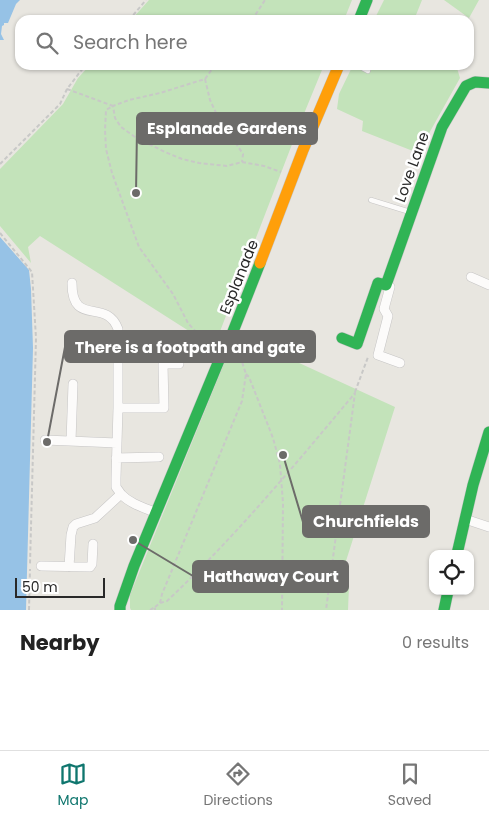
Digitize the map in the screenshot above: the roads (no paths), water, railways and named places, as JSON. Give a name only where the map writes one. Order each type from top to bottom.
[{"type":"street","points":[[360,15],[368,0]]},
{"type":"street","name":"Esplanade","points":[[120,610],[134,566],[253,283],[303,150],[337,70]]},
{"type":"street","name":"Love Lane","points":[[386,285],[442,127],[466,86],[475,82],[489,82]]},
{"type":"street","points":[[471,277],[489,285]]},
{"type":"street","points":[[72,283],[73,298],[78,306],[108,315],[115,321],[118,327],[116,458],[116,483],[118,490],[131,502],[157,513]]},
{"type":"street","name":"Love Lane","points":[[342,338],[357,344],[378,283],[390,286],[384,310],[388,316],[378,355],[400,363]]},
{"type":"street","points":[[118,408],[164,408],[164,364],[180,364]]},
{"type":"street","points":[[71,441],[73,384]]},
{"type":"street","points":[[458,550],[473,485],[489,432]]},
{"type":"street","points":[[45,440],[117,444]]},
{"type":"street","points":[[116,458],[159,457]]},
{"type":"street","points":[[69,567],[73,527],[76,524],[95,518],[121,494]]},
{"type":"street","points":[[465,519],[489,527]]},
{"type":"street","points":[[40,566],[91,566],[93,544]]},
{"type":"street","points":[[444,610],[447,595]]},
{"type":"lane","points":[[370,200],[412,212]]},
{"type":"water","points":[[0,0],[20,0],[16,4],[8,23],[4,23],[2,26],[1,34],[4,40],[0,40]]},
{"type":"water","points":[[0,237],[29,270],[31,289],[33,348],[26,610],[0,610]]},
{"type":"place","name":"Esplanade Gardens","points":[[136,193]]},
{"type":"place","name":"There is a footpath and gate","points":[[47,442]]},
{"type":"place","name":"Churchfields","points":[[283,455]]},
{"type":"place","name":"Hathaway Court","points":[[133,540]]}]
